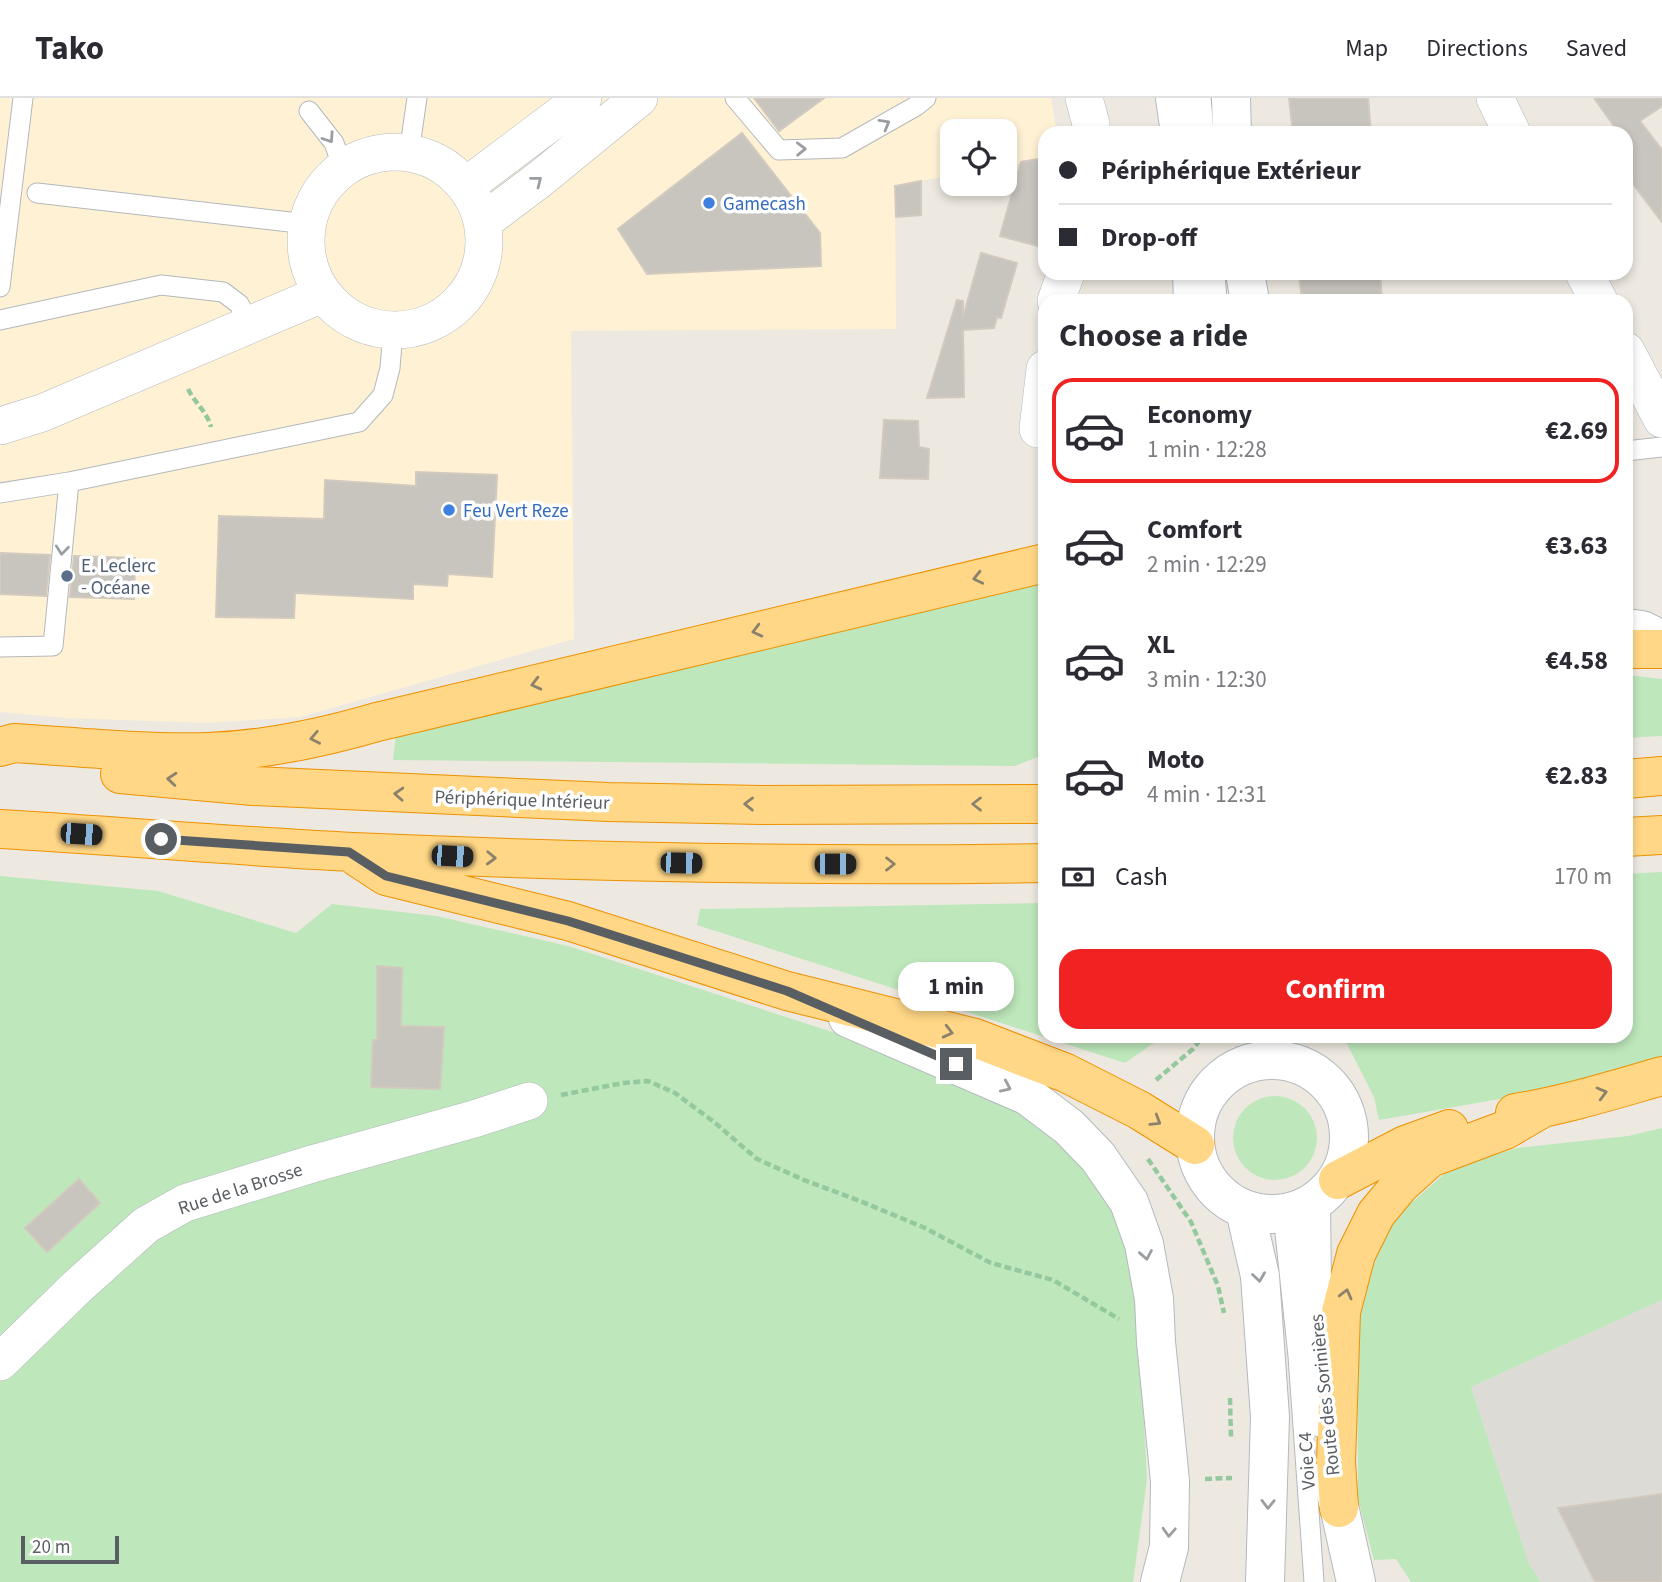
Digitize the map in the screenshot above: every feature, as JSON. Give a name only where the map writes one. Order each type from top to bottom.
[{"type":"highway","points":[[0,747],[14,743],[153,752],[210,752],[266,747],[336,734],[1038,565]]},
{"type":"highway","points":[[1633,649],[1662,649]]},
{"type":"highway","name":"Périphérique Intérieur","points":[[0,763],[253,786],[539,800],[762,804],[1038,804]]},
{"type":"highway","points":[[1633,778],[1662,776]]},
{"type":"highway","points":[[0,829],[349,852],[655,863],[1038,863]]},
{"type":"highway","points":[[1633,837],[1662,835]]},
{"type":"highway","points":[[349,852],[386,876],[568,921],[787,991],[975,1038],[1066,1073],[1139,1110],[1195,1145]]},
{"type":"highway","points":[[1311,1200],[1405,1145],[1439,1131],[1541,1109],[1662,1076]]},
{"type":"highway","points":[[1339,1508],[1336,1449],[1341,1312],[1356,1254],[1376,1214],[1400,1185],[1430,1158],[1505,1130],[1541,1109]]},
{"type":"main road","points":[[1175,98],[1179,126]]},
{"type":"main road","points":[[1231,98],[1232,126]]},
{"type":"main road","points":[[1633,629],[1642,630],[1662,640]]},
{"type":"main road","points":[[787,991],[1028,1096],[1069,1127],[1098,1157],[1129,1202],[1144,1244],[1154,1299],[1170,1490],[1169,1547],[1160,1582]]},
{"type":"main road","points":[[1221,1079],[1231,1043]]},
{"type":"main road","points":[[1301,1052],[1339,1097],[1348,1117],[1351,1139],[1347,1160],[1311,1200],[1265,1214],[1245,1210],[1226,1200],[1211,1185],[1200,1166],[1195,1145],[1201,1104],[1221,1079],[1240,1067],[1259,1061],[1292,1062],[1301,1052]]},
{"type":"main road","name":"Route des Sorinières","points":[[1311,1200],[1312,1283],[1328,1453],[1356,1582]]},
{"type":"main road","points":[[1245,1210],[1260,1276],[1270,1417],[1265,1582]]},
{"type":"street","points":[[466,186],[583,98]]},
{"type":"street","points":[[483,222],[639,98]]},
{"type":"street","points":[[1084,98],[1091,126]]},
{"type":"street","points":[[1495,98],[1509,126]]},
{"type":"street","points":[[386,152],[408,153],[430,159],[450,170],[466,186],[477,204],[483,222],[485,251],[477,279],[461,303],[441,318],[418,328],[393,331],[366,326],[341,313],[322,294],[311,272],[305,248],[307,224],[314,202],[326,184],[343,168],[363,158],[386,152]]},
{"type":"street","points":[[0,426],[42,413],[322,294]]},
{"type":"street","points":[[1633,364],[1662,419]]},
{"type":"street","name":"Rue de la Brosse","points":[[0,1362],[146,1225],[185,1203],[529,1101]]},
{"type":"lane","points":[[0,287],[23,98]]},
{"type":"lane","points":[[408,153],[416,98]]},
{"type":"lane","points":[[736,98],[779,150],[842,148],[926,98]]},
{"type":"lane","points":[[1201,98],[1204,126]]},
{"type":"lane","points":[[309,111],[334,143],[343,168]]},
{"type":"lane","points":[[37,193],[307,224]]},
{"type":"lane","points":[[0,320],[162,285],[223,292],[239,304],[250,325]]},
{"type":"lane","points":[[0,493],[69,482],[359,422],[383,395],[390,368],[393,331]]},
{"type":"lane","points":[[1633,450],[1662,447]]},
{"type":"lane","points":[[0,647],[53,646],[69,482]]},
{"type":"lane","name":"Voie C4","points":[[1311,1200],[1298,1356],[1314,1582]]},
{"type":"path","points":[[188,389],[206,414],[217,452]]},
{"type":"path","points":[[1198,1043],[1153,1083],[1131,1129],[1144,1154],[1191,1222],[1218,1286],[1224,1313]]},
{"type":"path","points":[[529,1101],[623,1083],[648,1081],[675,1093],[757,1159],[925,1228],[990,1263],[1053,1280],[1156,1342]]},
{"type":"path","points":[[1230,1394],[1231,1450]]},
{"type":"path","points":[[1231,1490],[1232,1478]]},
{"type":"shaded area","points":[[0,98],[1051,98],[1056,126],[1038,126],[1038,159],[1017,164],[1017,119],[940,119],[940,177],[895,186],[896,329],[571,331],[574,639],[300,717],[207,723],[66,718],[0,712]]},
{"type":"shaded area","points":[[1662,1300],[1662,1582],[1541,1582],[1529,1564],[1471,1387]]},
{"type":"green space","points":[[1038,582],[1038,757],[1015,766],[393,760],[396,734]]},
{"type":"green space","points":[[1633,676],[1662,679],[1662,736],[1633,738]]},
{"type":"green space","points":[[1662,872],[1662,1063],[1558,1089],[1379,1120],[1374,1097],[1347,1043],[1633,1043],[1633,874]]},
{"type":"green space","points":[[0,876],[158,891],[296,933],[332,904],[436,916],[568,946],[906,1056],[1036,1114],[1125,1218],[1138,1301],[1147,1480],[1133,1582],[0,1582]]},
{"type":"green space","points":[[1038,903],[1038,1035],[697,925],[700,909]]},
{"type":"green space","points":[[1063,1043],[1154,1043],[1125,1063]]},
{"type":"green space","points":[[1275,1096],[1291,1099],[1305,1108],[1314,1122],[1317,1138],[1314,1154],[1305,1168],[1291,1177],[1275,1180],[1259,1177],[1245,1168],[1236,1154],[1233,1138],[1236,1122],[1245,1108],[1259,1099]]},
{"type":"green space","points":[[1662,1128],[1662,1300],[1471,1387],[1529,1564],[1541,1582],[1411,1582],[1396,1559],[1374,1560],[1358,1499],[1357,1315],[1365,1258],[1393,1219],[1450,1169],[1517,1148],[1628,1136]]},
{"type":"building","points":[[754,98],[824,98],[779,131]]},
{"type":"building","points":[[1289,98],[1368,98],[1370,126],[1292,126]]},
{"type":"building","points":[[1594,98],[1662,98],[1662,106],[1640,121],[1662,150],[1662,222],[1633,184],[1633,126],[1614,126]]},
{"type":"building","points":[[742,133],[820,233],[821,266],[647,274],[618,229]]},
{"type":"building","points":[[1038,159],[1038,246],[1000,236],[1011,196],[1017,196],[1017,176],[1021,162]]},
{"type":"building","points":[[921,181],[921,215],[896,217],[895,186]]},
{"type":"building","points":[[981,253],[1017,263],[1001,318],[997,317],[994,328],[963,330],[964,397],[927,398],[957,300],[963,301],[963,317]]},
{"type":"building","points":[[1300,280],[1380,280],[1382,294],[1301,294]]},
{"type":"building","points":[[884,420],[918,421],[919,447],[929,449],[928,479],[880,478]]},
{"type":"building","points":[[416,472],[497,475],[492,577],[448,574],[447,586],[413,584],[413,599],[295,593],[294,618],[216,617],[219,516],[324,519],[325,480],[416,486]]},
{"type":"building","points":[[0,553],[50,555],[46,596],[0,594]]},
{"type":"building","points":[[74,556],[135,558],[134,599],[70,597]]},
{"type":"building","points":[[377,966],[402,968],[401,1026],[444,1027],[440,1089],[371,1087],[373,1040],[377,1040]]},
{"type":"building","points":[[79,1179],[100,1203],[47,1252],[25,1228]]},
{"type":"building","points":[[1662,1494],[1662,1582],[1595,1582],[1558,1508]]},
{"type":"place","name":"Gamecash","points":[[709,203]]},
{"type":"place","name":"Feu Vert Reze","points":[[449,510]]},
{"type":"place","name":"E. Leclerc - Océane","points":[[67,576]]},
{"type":"route","points":[[161,839],[349,852],[386,876],[568,921],[787,991],[956,1064]]}]
